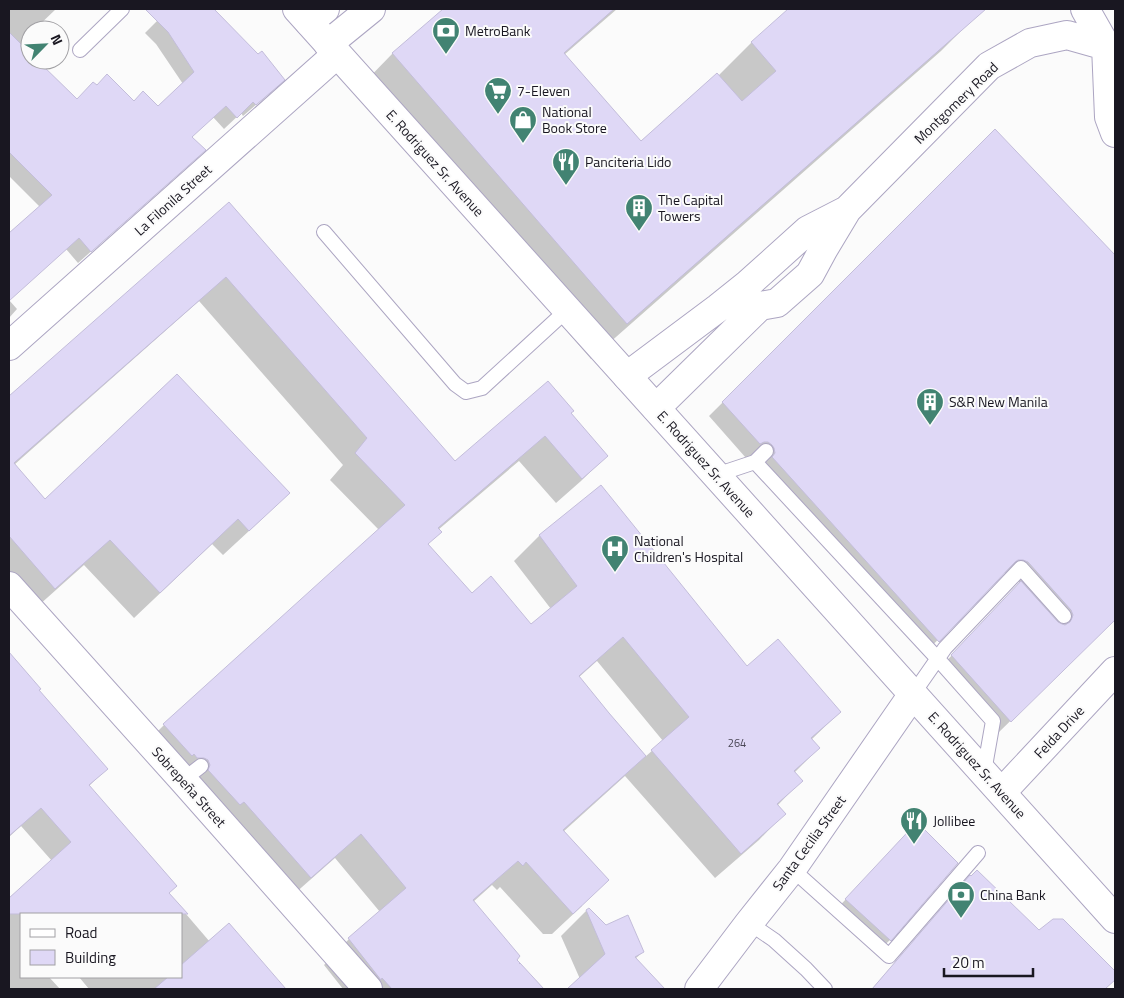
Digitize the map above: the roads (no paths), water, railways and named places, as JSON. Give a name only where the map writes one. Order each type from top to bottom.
[{"type":"street","name":"La Filonila Street","points":[[9,346],[333,49],[371,9]]},
{"type":"street","points":[[1085,9],[1111,46],[1109,117],[1115,133]]},
{"type":"street","name":"E. Rodriguez Sr. Avenue","points":[[310,13],[333,49],[1115,918]]},
{"type":"street","name":"Montgomery Road","points":[[656,408],[760,306],[778,303],[810,274],[846,210],[989,66],[1030,43],[1066,35],[1111,46]]},
{"type":"street","name":"Montgomery Road","points":[[627,376],[748,284],[808,230],[846,210]]},
{"type":"street","points":[[718,308],[736,328]]},
{"type":"street","name":"Sobrepeña Street","points":[[9,586],[192,773],[368,989]]},
{"type":"street","name":"Felda Drive","points":[[1002,792],[1115,671]]},
{"type":"street","name":"Santa Cecilia Street","points":[[700,989],[792,869],[913,694]]},
{"type":"lane","points":[[80,50],[122,9]]},
{"type":"lane","points":[[324,232],[455,384],[466,392],[482,388],[567,310]]},
{"type":"lane","points":[[716,475],[755,462],[766,451]]},
{"type":"lane","points":[[755,462],[941,653],[993,721],[984,772]]},
{"type":"lane","points":[[913,694],[941,653],[1021,568],[1064,616]]},
{"type":"lane","points":[[792,869],[889,956],[978,854]]},
{"type":"lane","points":[[749,923],[774,940],[825,989]]},
{"type":"place","name":"MetroBank","points":[[446,55]]},
{"type":"place","name":"7-Eleven","points":[[498,115]]},
{"type":"place","name":"National Book Store","points":[[523,144]]},
{"type":"place","name":"Panciteria Lido","points":[[566,186]]},
{"type":"place","name":"The Capital Towers","points":[[639,232]]},
{"type":"place","name":"S&R New Manila","points":[[930,426]]},
{"type":"place","name":"National Children's Hospital","points":[[615,573]]},
{"type":"place","name":"Jollibee","points":[[914,845]]},
{"type":"place","name":"China Bank","points":[[961,919]]}]
